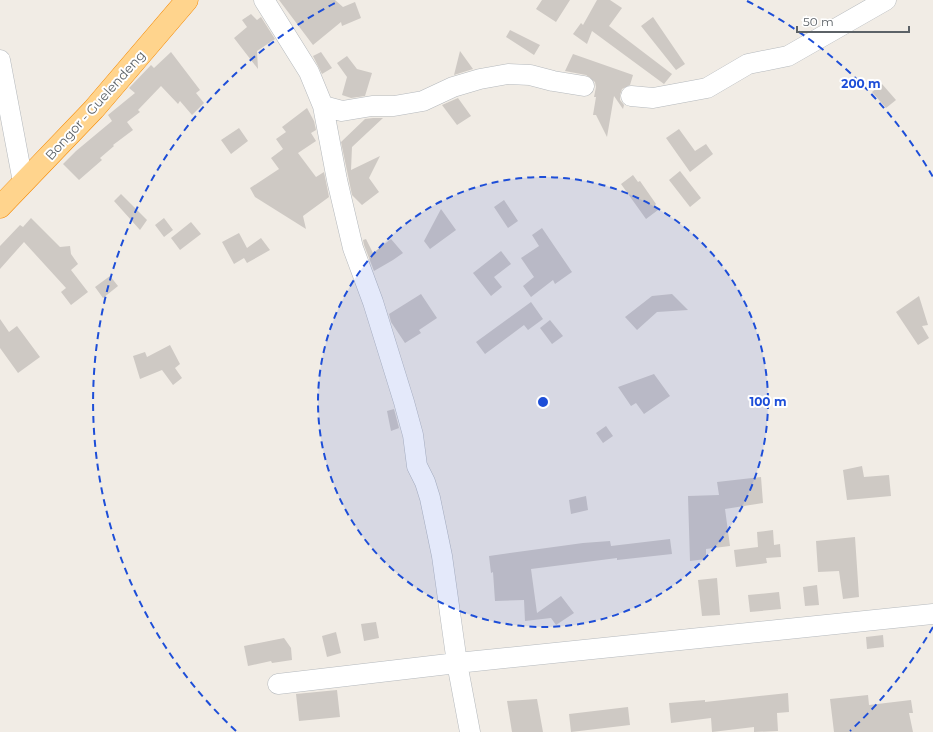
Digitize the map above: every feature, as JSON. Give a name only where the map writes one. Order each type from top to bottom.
[{"type":"highway","name":"Bongor - Guelendeng","points":[[0,207],[94,109],[187,0]]},
{"type":"street","points":[[264,0],[309,72],[323,106],[337,180],[353,248],[373,302],[404,402],[413,435],[417,466],[425,482],[430,498],[442,556],[457,663],[470,732]]},
{"type":"street","points":[[631,96],[653,98],[708,88],[748,64],[788,56],[816,38],[886,0]]},
{"type":"street","points":[[0,60],[23,182]]},
{"type":"street","points":[[323,106],[342,111],[372,106],[394,106],[423,101],[453,87],[480,78],[508,74],[530,74],[552,81],[584,86]]},
{"type":"street","points":[[278,684],[457,663],[933,614]]},
{"type":"building","points":[[279,0],[335,0],[343,7],[355,2],[361,18],[342,26],[341,22],[313,45]]},
{"type":"building","points":[[542,0],[570,0],[556,22],[536,9]]},
{"type":"building","points":[[597,0],[610,0],[622,8],[609,26],[672,74],[664,84],[592,31],[587,44],[573,34],[581,23],[583,25]]},
{"type":"building","points":[[251,14],[257,20],[261,17],[275,39],[257,51],[258,69],[234,38],[247,27],[242,20]]},
{"type":"building","points":[[653,17],[685,64],[676,70],[641,26]]},
{"type":"building","points":[[510,30],[540,45],[534,55],[506,37]]},
{"type":"building","points":[[460,51],[473,69],[454,75]]},
{"type":"building","points":[[171,52],[200,90],[196,93],[204,103],[192,115],[180,101],[178,104],[161,86],[138,110],[140,112],[127,122],[133,130],[113,145],[114,146],[100,158],[102,160],[79,180],[63,164],[112,121],[108,115],[135,93],[129,88],[151,65],[154,68]]},
{"type":"building","points":[[321,52],[332,68],[322,74],[313,56]]},
{"type":"building","points":[[573,54],[633,75],[630,85],[622,89],[620,95],[620,100],[624,105],[623,109],[614,96],[607,137],[596,115],[593,115],[596,97],[594,97],[596,87],[595,82],[586,75],[565,71]]},
{"type":"building","points":[[347,56],[357,69],[372,73],[365,96],[351,98],[342,95],[347,77],[337,63]]},
{"type":"building","points":[[882,84],[896,100],[886,108],[872,92]]},
{"type":"building","points":[[458,98],[471,116],[457,125],[442,105]]},
{"type":"building","points":[[307,108],[314,121],[316,130],[311,133],[316,141],[298,153],[316,177],[324,172],[329,197],[303,216],[306,229],[255,197],[250,188],[279,169],[271,158],[283,149],[276,139],[286,132],[282,127]]},
{"type":"building","points":[[383,118],[352,147],[351,170],[380,156],[369,178],[379,192],[362,205],[352,195],[341,142],[365,119]]},
{"type":"building","points":[[239,128],[248,141],[231,154],[221,140]]},
{"type":"building","points":[[679,129],[695,151],[706,144],[713,154],[690,172],[666,138]]},
{"type":"building","points":[[680,171],[701,198],[690,207],[669,180]]},
{"type":"building","points":[[633,175],[638,182],[640,181],[656,204],[655,205],[658,210],[646,219],[621,184]]},
{"type":"building","points":[[121,194],[147,220],[140,230],[114,201]]},
{"type":"building","points":[[504,200],[518,221],[508,228],[494,207]]},
{"type":"building","points":[[441,209],[456,230],[430,249],[424,241]]},
{"type":"building","points":[[31,218],[60,247],[70,246],[71,254],[78,264],[71,270],[88,292],[71,305],[61,292],[66,288],[24,242],[0,269],[0,246],[20,225],[23,227]]},
{"type":"building","points":[[164,218],[173,230],[164,237],[155,225]]},
{"type":"building","points":[[191,222],[201,234],[180,250],[171,238]]},
{"type":"building","points":[[542,228],[572,272],[555,284],[553,280],[531,297],[523,286],[534,277],[521,258],[539,246],[532,235]]},
{"type":"building","points":[[239,233],[247,248],[261,238],[270,250],[247,263],[244,258],[234,264],[222,242]]},
{"type":"building","points":[[366,239],[373,253],[391,239],[403,253],[374,271],[364,245],[363,240]]},
{"type":"building","points":[[501,251],[511,264],[494,277],[502,287],[491,296],[473,273]]},
{"type":"building","points":[[110,276],[118,286],[103,298],[95,287]]},
{"type":"building","points":[[421,294],[437,318],[419,330],[421,333],[405,343],[391,322],[389,314]]},
{"type":"building","points":[[672,294],[688,310],[657,312],[637,330],[625,317],[652,296]]},
{"type":"building","points":[[919,296],[928,325],[922,326],[929,338],[918,345],[896,312]]},
{"type":"building","points":[[531,302],[543,319],[528,330],[524,325],[485,354],[476,342]]},
{"type":"building","points":[[0,319],[9,332],[17,326],[40,357],[18,373],[0,348]]},
{"type":"building","points":[[550,320],[563,336],[552,344],[540,328]]},
{"type":"building","points":[[170,345],[180,364],[175,368],[182,378],[173,385],[162,370],[140,379],[133,356],[145,352],[147,357]]},
{"type":"building","points":[[654,374],[670,396],[644,414],[636,403],[631,406],[618,387]]},
{"type":"building","points":[[394,409],[399,428],[391,431],[387,411]]},
{"type":"building","points":[[606,426],[613,436],[603,443],[596,433]]},
{"type":"building","points":[[862,466],[864,477],[889,475],[891,496],[847,500],[843,470]]},
{"type":"building","points":[[761,477],[763,503],[725,509],[730,546],[706,549],[706,559],[690,561],[688,496],[719,495],[717,482]]},
{"type":"building","points":[[586,496],[588,510],[571,514],[569,500]]},
{"type":"building","points":[[773,530],[774,545],[780,544],[781,557],[766,558],[767,563],[736,567],[734,550],[758,547],[757,532]]},
{"type":"building","points":[[855,537],[859,597],[843,599],[839,571],[818,572],[816,541]]},
{"type":"building","points":[[670,539],[672,554],[617,560],[617,558],[531,569],[537,613],[561,596],[574,613],[556,625],[551,618],[525,621],[524,600],[495,601],[493,572],[491,573],[489,556],[583,543],[610,541],[611,546]]},
{"type":"building","points":[[717,578],[720,615],[702,616],[698,580]]},
{"type":"building","points":[[817,585],[819,605],[805,606],[803,587]]},
{"type":"building","points":[[779,592],[781,609],[750,612],[748,595]]},
{"type":"building","points":[[376,622],[379,638],[364,641],[361,624]]},
{"type":"building","points":[[336,632],[341,653],[327,657],[322,636]]},
{"type":"building","points":[[883,635],[884,647],[867,649],[866,637]]},
{"type":"building","points":[[284,638],[291,648],[292,660],[272,663],[271,661],[248,666],[244,646]]},
{"type":"building","points":[[337,690],[340,717],[299,721],[296,694]]},
{"type":"building","points":[[788,693],[789,712],[777,713],[778,731],[754,732],[754,727],[712,732],[711,718],[671,723],[669,703],[705,700],[705,702]]},
{"type":"building","points":[[868,695],[869,705],[911,700],[913,713],[909,713],[913,732],[834,732],[830,699]]},
{"type":"building","points":[[537,699],[543,732],[512,732],[507,701]]},
{"type":"building","points":[[628,707],[630,725],[571,732],[569,714]]}]
